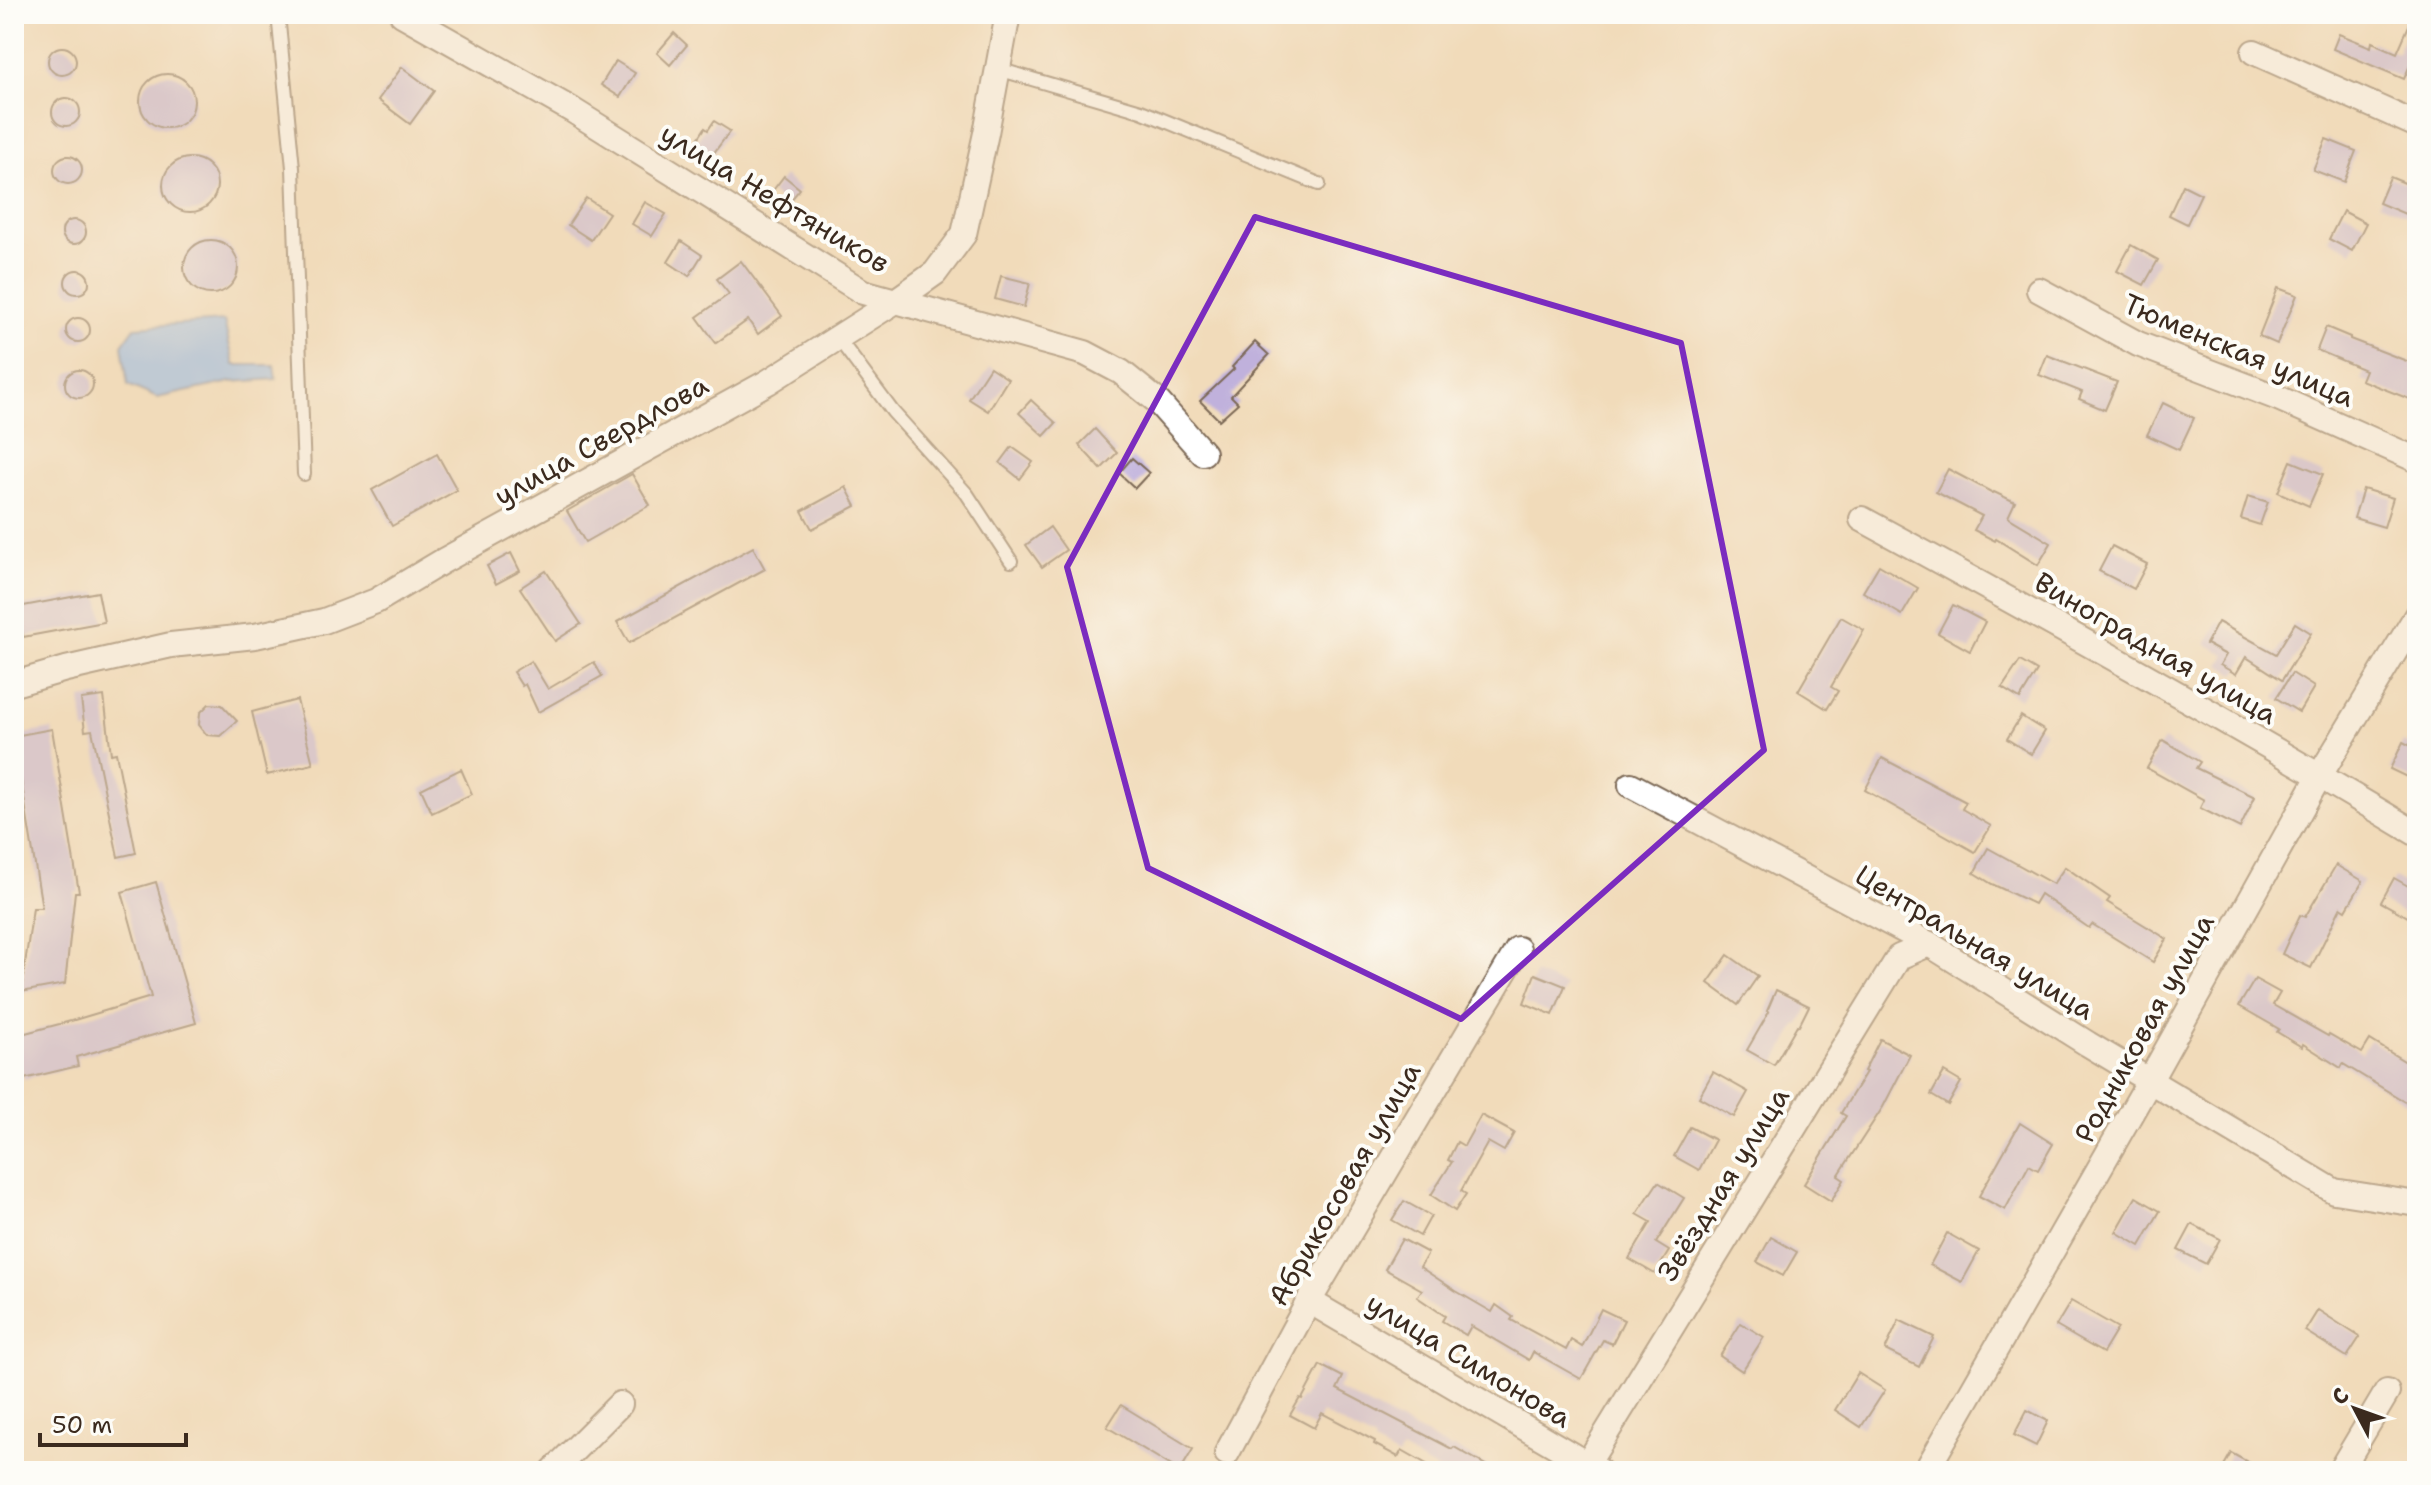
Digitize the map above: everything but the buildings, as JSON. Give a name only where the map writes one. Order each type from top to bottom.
[{"type":"street","name":"улица Нефтяников","points":[[402,14],[572,110],[863,292],[1085,353],[1121,372],[1157,401],[1203,453]]},
{"type":"street","name":"улица Свердлова","points":[[14,684],[171,645],[255,636],[324,621],[376,601],[768,382],[894,302],[935,273],[964,234],[1008,14]]},
{"type":"street","points":[[2254,52],[2417,125]]},
{"type":"street","name":"Тюменская улица","points":[[2039,290],[2138,344],[2278,398],[2417,460]]},
{"type":"street","name":"Виноградная улица","points":[[1862,519],[2058,626],[2320,775],[2417,834]]},
{"type":"street","name":"Родниковая улица","points":[[1926,1471],[2320,775],[2417,615]]},
{"type":"street","name":"Центральная улица","points":[[1631,785],[1929,944],[2075,1036],[2334,1191],[2417,1204]]},
{"type":"street","name":"Звёздная улица","points":[[1589,1469],[1899,957],[1929,944]]},
{"type":"street","name":"Абрикосовая улица","points":[[1227,1453],[1309,1301],[1518,949]]},
{"type":"street","name":"улица Симонова","points":[[1309,1301],[1589,1469]]},
{"type":"street","points":[[2340,1471],[2387,1392]]},
{"type":"street","points":[[553,1471],[620,1404]]},
{"type":"lane","points":[[278,14],[293,168],[304,474]]},
{"type":"lane","points":[[998,69],[1141,111],[1319,184]]},
{"type":"lane","points":[[838,338],[893,412],[967,494],[1011,561]]},
{"type":"highlighted area","points":[[1255,217],[1681,343],[1764,750],[1461,1019],[1148,868],[1067,567]]},
{"type":"water","points":[[224,321],[234,365],[274,365],[276,379],[231,382],[157,398],[128,385],[122,345],[135,327]]}]
